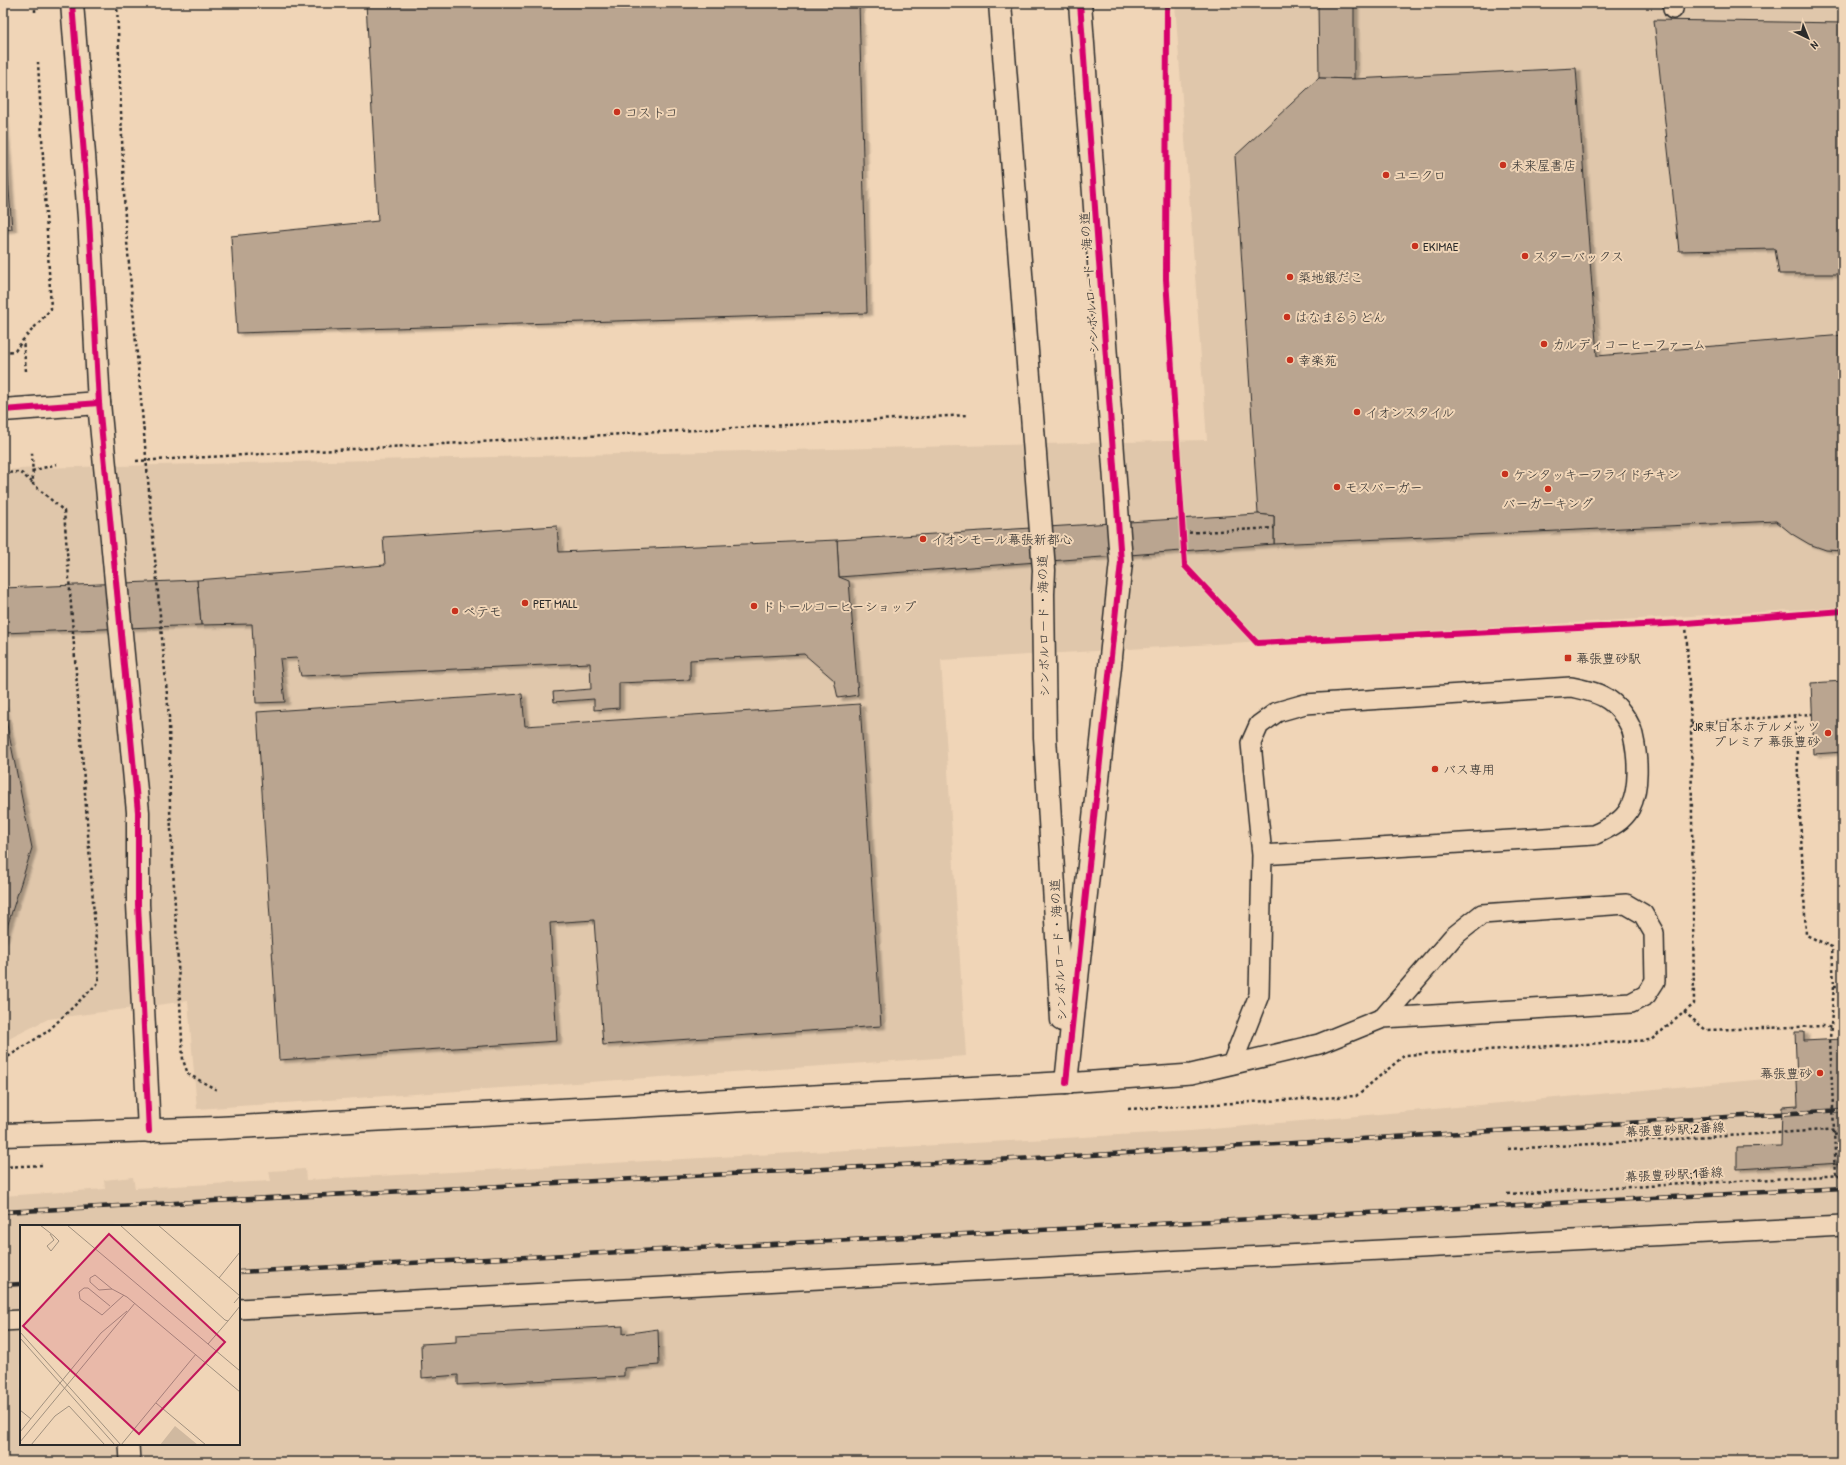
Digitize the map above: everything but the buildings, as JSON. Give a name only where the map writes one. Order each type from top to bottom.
[{"type":"street","points":[[72,3],[89,218],[99,403],[138,812],[138,904],[149,1131]]},
{"type":"street","name":"シンボルロード・海の道","points":[[1000,3],[1044,570],[1045,738],[1066,1083]]},
{"type":"street","name":"シンボルロード・海の道","points":[[1066,1083],[1121,562],[1080,3]]},
{"type":"street","points":[[3,410],[99,403]]},
{"type":"street","points":[[3,1135],[149,1131],[1066,1083]]},
{"type":"lane","points":[[1232,1064],[1259,995],[1262,855],[1251,742],[1259,725],[1277,712],[1305,704],[1571,687],[1594,693],[1610,700],[1624,716],[1633,734],[1638,782],[1630,808],[1617,824],[1594,835],[1262,855]]},
{"type":"lane","points":[[1066,1083],[1191,1074],[1319,1044],[1383,1018],[1631,1003],[1646,995],[1655,981],[1654,933],[1643,914],[1626,904],[1482,914],[1453,937],[1383,1018]]},
{"type":"lane","points":[[240,1309],[1843,1226]]},
{"type":"lane","points":[[3,1321],[20,1320]]},
{"type":"lane","points":[[129,1445],[130,1462]]},
{"type":"path","points":[[35,3],[35,14]]},
{"type":"path","points":[[116,3],[125,219],[169,717],[170,818],[183,1060],[188,1074],[217,1090]]},
{"type":"path","points":[[3,352],[15,351],[51,309],[38,62]]},
{"type":"path","points":[[23,340],[26,371]]},
{"type":"path","points":[[136,461],[146,462],[968,415]]},
{"type":"path","points":[[32,452],[33,484]]},
{"type":"path","points":[[32,471],[57,464]]},
{"type":"path","points":[[3,473],[20,472],[64,511],[99,982],[48,1031],[3,1060]]},
{"type":"path","points":[[1183,534],[1274,528]]},
{"type":"path","points":[[1126,1109],[1356,1096],[1405,1055],[1651,1040],[1694,1004],[1691,724],[1686,623]]},
{"type":"path","points":[[1691,724],[1812,714]]},
{"type":"path","points":[[1794,715],[1806,935],[1832,947],[1834,986],[1830,1039],[1836,1176]]},
{"type":"path","points":[[1834,986],[1843,986]]},
{"type":"path","points":[[1684,1012],[1706,1030],[1824,1026],[1832,1028]]},
{"type":"path","points":[[1834,1134],[1843,1132]]},
{"type":"shaded area","name":"イオンモール幕張新都心","points":[[1175,3],[1843,3],[1843,607],[941,660],[966,1056],[197,1109],[188,1001],[48,1019],[3,1042],[3,470],[1207,440]]},
{"type":"shaded area","points":[[1843,1072],[1843,1462],[3,1462],[3,1196],[105,1189],[104,1180],[133,1177],[135,1188],[271,1181],[269,1171],[305,1169],[306,1180],[1190,1131]]},
{"type":"railway","points":[[3,1212],[1111,1154],[1843,1110]]},
{"type":"railway","points":[[240,1272],[1843,1188]]},
{"type":"railway","points":[[3,1285],[20,1284]]},
{"type":"cycle path","points":[[72,3],[89,218],[99,403],[138,812],[138,904],[149,1131]]},
{"type":"cycle path","points":[[1066,1083],[1121,562],[1080,3]]},
{"type":"cycle path","points":[[1167,3],[1166,279],[1185,566],[1257,643],[1686,623],[1843,611]]},
{"type":"cycle path","points":[[3,410],[99,403]]},
{"type":"place","name":"コストコ","points":[[617,112]]},
{"type":"place","name":"未来屋書店","points":[[1503,165]]},
{"type":"place","name":"ユニクロ","points":[[1386,175]]},
{"type":"place","name":"EKIMAE","points":[[1415,246]]},
{"type":"place","name":"スターバックス","points":[[1525,256]]},
{"type":"place","name":"築地銀だこ","points":[[1290,277]]},
{"type":"place","name":"はなまるうどん","points":[[1287,317]]},
{"type":"place","name":"カルディコーヒーファーム","points":[[1544,344]]},
{"type":"place","name":"幸楽苑","points":[[1290,360]]},
{"type":"place","name":"イオンスタイル","points":[[1357,412]]},
{"type":"place","name":"ケンタッキーフライドチキン","points":[[1505,474]]},
{"type":"place","name":"モスバーガー","points":[[1337,487]]},
{"type":"place","name":"バーガーキング","points":[[1548,489]]},
{"type":"place","name":"イオンモール幕張新都心","points":[[923,539]]},
{"type":"place","name":"PET MALL","points":[[525,603]]},
{"type":"place","name":"ドトールコーヒーショップ","points":[[754,606]]},
{"type":"place","name":"ペテモ","points":[[455,611]]},
{"type":"place","name":"幕張豊砂駅","points":[[1568,658]]},
{"type":"place","name":"JR東日本ホテルメッツ プレミア 幕張豊砂","points":[[1828,733]]},
{"type":"place","name":"バス専用","points":[[1435,769]]},
{"type":"place","name":"幕張豊砂","points":[[1820,1073]]}]
